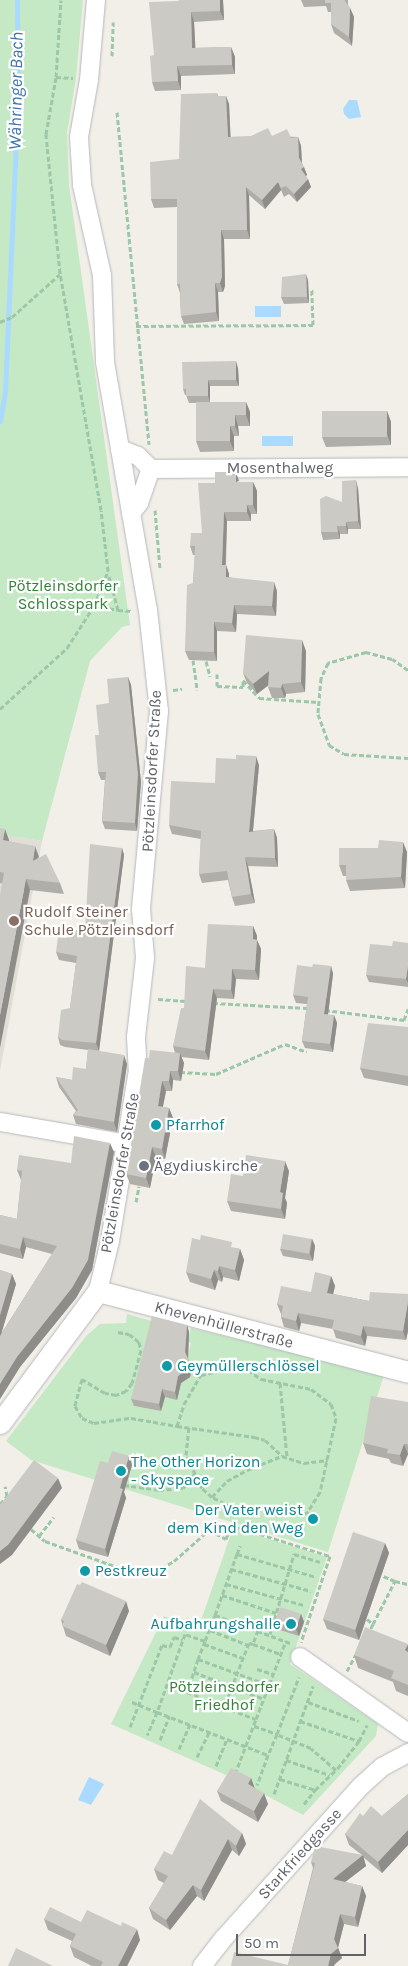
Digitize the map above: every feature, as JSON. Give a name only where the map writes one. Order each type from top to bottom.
[{"type":"street","name":"Pötzleinsdorfer Straße","points":[[0,1423],[98,1291],[127,1144],[138,1070],[136,1037],[145,958],[141,909],[159,711],[149,619],[105,362],[102,275],[82,185],[79,146],[96,0]]},
{"type":"street","points":[[120,449],[138,456],[151,469],[139,503],[131,513]]},
{"type":"street","name":"Mosenthalweg","points":[[151,469],[408,467]]},
{"type":"street","points":[[0,1122],[127,1144]]},
{"type":"street","name":"Khevenhüllerstraße","points":[[98,1291],[408,1372]]},
{"type":"street","points":[[300,1651],[339,1684],[408,1733]]},
{"type":"street","name":"Starkfriedgasse","points":[[202,1966],[224,1938],[361,1786],[382,1767],[408,1753]]},
{"type":"path","points":[[61,0],[56,77],[46,134],[60,273],[101,510],[108,572],[118,610]]},
{"type":"path","points":[[112,56],[113,19]]},
{"type":"path","points":[[117,112],[151,469]]},
{"type":"path","points":[[2,321],[12,317],[60,273]]},
{"type":"path","points":[[136,326],[313,325],[312,288]]},
{"type":"path","points":[[155,507],[160,574]]},
{"type":"path","points":[[0,709],[67,648],[94,606],[108,572]]},
{"type":"path","points":[[94,606],[128,612]]},
{"type":"path","points":[[408,670],[392,659],[366,652],[328,663],[321,678],[318,702],[324,735],[335,749],[361,756],[408,758]]},
{"type":"path","points":[[193,660],[197,690]]},
{"type":"path","points":[[206,661],[210,676]]},
{"type":"path","points":[[217,674],[217,686],[243,687],[243,680],[259,698],[318,702]]},
{"type":"path","points":[[170,680],[171,694]]},
{"type":"path","points":[[174,690],[182,689]]},
{"type":"path","points":[[154,999],[194,1002]]},
{"type":"path","points":[[204,1002],[287,1006],[404,1020],[408,1009]]},
{"type":"path","points":[[170,1072],[216,1074],[285,1044],[307,1052]]},
{"type":"path","points":[[118,1332],[129,1334],[139,1342],[139,1361],[132,1383],[126,1391],[116,1395],[105,1393],[82,1379],[75,1406],[82,1418],[94,1423],[131,1418],[264,1440],[282,1456],[304,1463],[328,1460]]},
{"type":"path","points":[[139,1361],[144,1363]]},
{"type":"path","points":[[177,1426],[184,1404],[201,1374],[232,1368],[280,1383],[311,1389],[331,1404],[336,1427],[320,1492],[307,1513],[296,1514],[285,1508],[231,1507],[212,1497],[202,1488],[186,1455],[189,1428]]},
{"type":"path","points":[[280,1383],[287,1457]]},
{"type":"path","points":[[212,1497],[240,1473],[282,1456]]},
{"type":"path","points":[[118,1483],[159,1490],[183,1488],[195,1473]]},
{"type":"path","points":[[6,1486],[7,1496],[0,1505],[7,1511]]},
{"type":"path","points":[[39,1536],[54,1517]]},
{"type":"path","points":[[31,1529],[39,1536],[110,1566],[134,1573],[155,1572],[174,1561],[209,1530],[226,1539],[231,1525],[330,1556],[300,1651]]},
{"type":"path","points":[[240,1546],[187,1692],[198,1696],[196,1700],[224,1707],[256,1719]]},
{"type":"path","points":[[237,1554],[316,1577]]},
{"type":"path","points":[[270,1634],[294,1554],[320,1562]]},
{"type":"path","points":[[231,1569],[311,1591]]},
{"type":"path","points":[[382,1575],[408,1584]]},
{"type":"path","points":[[364,1641],[395,1581]]},
{"type":"path","points":[[226,1584],[304,1605]]},
{"type":"path","points":[[222,1594],[276,1613]]},
{"type":"path","points":[[215,1615],[270,1634],[296,1646],[300,1651]]},
{"type":"path","points":[[366,1618],[373,1624]]},
{"type":"path","points":[[210,1630],[248,1645],[253,1644],[281,1654]]},
{"type":"path","points":[[253,1644],[258,1630]]},
{"type":"path","points":[[148,1735],[185,1634],[243,1658]]},
{"type":"path","points":[[130,1727],[162,1645],[170,1647],[174,1637],[183,1640]]},
{"type":"path","points":[[235,1774],[286,1641]]},
{"type":"path","points":[[224,1707],[248,1645]]},
{"type":"path","points":[[339,1684],[359,1649]]},
{"type":"path","points":[[198,1659],[269,1685]]},
{"type":"path","points":[[257,1669],[273,1674]]},
{"type":"path","points":[[194,1672],[264,1699]]},
{"type":"path","points":[[257,1785],[299,1677]]},
{"type":"path","points":[[274,1794],[314,1686]]},
{"type":"path","points":[[132,1702],[268,1755]]},
{"type":"path","points":[[304,1804],[315,1790],[336,1770],[359,1741],[368,1726],[308,1702]]},
{"type":"path","points":[[160,1740],[169,1716]]},
{"type":"path","points":[[300,1721],[359,1741]]},
{"type":"path","points":[[179,1749],[190,1724]]},
{"type":"path","points":[[254,1726],[311,1748],[336,1770]]},
{"type":"path","points":[[197,1757],[209,1732]]},
{"type":"path","points":[[216,1766],[227,1739]]},
{"type":"path","points":[[286,1760],[330,1775]]},
{"type":"path","points":[[280,1778],[315,1790]]},
{"type":"shaded area","name":"Rudolf Steiner Schule Pötzleinsdorf","points":[[0,834],[42,841],[0,1071]]},
{"type":"green space","name":"Pötzleinsdorfer Schlosspark","points":[[0,0],[83,0],[76,78],[67,133],[69,185],[130,625],[122,627],[90,661],[42,841],[0,834]]},
{"type":"green space","points":[[127,1314],[166,1325],[134,1406],[161,1411],[165,1397],[177,1399],[191,1343],[187,1342],[191,1328],[384,1375],[328,1552],[31,1460],[6,1441],[86,1336],[100,1324],[126,1323]]},
{"type":"green space","name":"Pötzleinsdorfer Friedhof","points":[[233,1528],[327,1557],[290,1664],[378,1724],[376,1736],[303,1815],[235,1779],[111,1724],[164,1616],[198,1629]]},
{"type":"water","points":[[349,100],[357,100],[361,117],[349,119],[344,114],[343,109]]},
{"type":"water","points":[[255,306],[281,306],[281,317],[255,317]]},
{"type":"water","points":[[262,436],[293,436],[293,446],[262,446]]},
{"type":"water","points":[[89,1777],[104,1784],[91,1805],[78,1800]]},
{"type":"building","points":[[220,0],[220,11],[191,12],[192,48],[231,47],[232,65],[177,66],[178,81],[152,82],[150,56],[154,55],[149,2]]},
{"type":"building","points":[[325,0],[345,0],[350,8],[349,37],[331,24],[331,3],[325,3]]},
{"type":"building","points":[[217,93],[217,96],[226,96],[228,137],[251,136],[268,128],[272,136],[287,129],[291,138],[298,137],[299,158],[304,167],[301,169],[308,179],[294,194],[286,186],[281,188],[278,182],[262,200],[246,187],[247,230],[221,230],[222,277],[220,283],[215,283],[216,312],[181,316],[180,284],[177,284],[177,199],[151,199],[150,162],[179,159],[181,94]]},
{"type":"building","points":[[306,274],[307,297],[281,297],[282,277]]},
{"type":"building","points":[[236,361],[236,380],[208,380],[208,396],[186,396],[186,389],[183,389],[182,362]]},
{"type":"building","points":[[196,402],[246,402],[246,415],[235,415],[235,426],[230,426],[230,441],[196,441]]},
{"type":"building","points":[[322,411],[387,411],[387,437],[322,437]]},
{"type":"building","points":[[215,472],[236,472],[236,482],[253,482],[253,505],[247,505],[247,512],[224,512],[222,565],[226,565],[226,577],[274,582],[272,606],[234,605],[232,623],[214,622],[214,652],[185,651],[187,585],[193,583],[195,546],[190,546],[191,533],[202,533],[198,483],[215,483]]},
{"type":"building","points":[[356,480],[358,521],[346,522],[346,526],[337,526],[338,532],[321,532],[320,499],[326,496],[342,502],[342,481]]},
{"type":"building","points":[[246,635],[302,640],[301,682],[282,684],[281,688],[268,687],[269,671],[253,684],[243,673]]},
{"type":"building","points":[[128,677],[138,774],[135,823],[102,821],[106,772],[98,772],[95,735],[99,735],[96,705],[109,703],[107,679]]},
{"type":"building","points":[[236,755],[256,756],[249,832],[274,829],[275,858],[245,857],[251,894],[232,897],[227,871],[199,874],[201,831],[169,825],[171,781],[215,783],[216,758],[236,759]]},
{"type":"building","name":"Rudolf Steiner Schule Pötzleinsdorf","points":[[0,828],[5,829],[3,840],[35,846],[33,861],[46,854],[60,883],[26,879],[0,1015],[0,895],[4,873],[0,872]]},
{"type":"building","points":[[379,840],[403,842],[401,877],[346,880],[346,865],[339,865],[339,848],[378,848]]},
{"type":"building","points":[[90,844],[122,848],[96,1043],[62,1040],[58,1037],[61,1010],[70,1008],[77,956],[56,952],[58,937],[67,938],[68,929],[85,931]]},
{"type":"building","points":[[208,924],[253,926],[253,939],[257,940],[255,970],[232,969],[231,990],[213,989],[205,1051],[173,1046],[181,1008],[184,1008],[186,966],[205,968]]},
{"type":"building","points":[[393,941],[408,943],[406,979],[366,975],[370,944],[392,946]]},
{"type":"building","points":[[313,964],[331,966],[324,1014],[334,1015],[330,1044],[302,1041],[308,997],[293,995],[297,965],[312,967]]},
{"type":"building","points":[[368,1023],[408,1027],[408,1076],[360,1068]]},
{"type":"building","points":[[88,1049],[124,1055],[114,1122],[73,1115],[78,1110],[56,1077],[72,1080],[73,1067],[86,1069]]},
{"type":"building","points":[[150,1050],[180,1053],[178,1071],[170,1071],[169,1081],[162,1081],[158,1106],[169,1108],[162,1149],[152,1147],[146,1178],[126,1174],[145,1058],[149,1058]]},
{"type":"building","points":[[74,1136],[110,1143],[88,1260],[72,1288],[17,1357],[0,1384],[0,1336],[57,1246],[23,1237],[20,1249],[0,1244],[0,1215],[17,1219],[22,1171],[17,1170],[19,1155],[71,1163]]},
{"type":"building","points":[[246,1155],[285,1161],[280,1192],[283,1193],[281,1209],[227,1201],[231,1174],[243,1176]]},
{"type":"building","points":[[283,1234],[312,1239],[309,1254],[280,1249]]},
{"type":"building","points":[[201,1235],[232,1242],[231,1247],[240,1249],[235,1270],[219,1266],[218,1271],[214,1270],[211,1279],[186,1272],[192,1238],[200,1240]]},
{"type":"building","points":[[0,1270],[12,1274],[0,1315]]},
{"type":"building","points":[[315,1272],[331,1276],[327,1293],[369,1301],[370,1292],[408,1294],[403,1331],[363,1326],[361,1336],[332,1329],[334,1320],[298,1313],[296,1321],[281,1317],[283,1306],[277,1304],[281,1286],[311,1292]]},
{"type":"building","name":"Geymüllerschlössel","points":[[152,1316],[187,1325],[185,1352],[189,1361],[187,1370],[178,1376],[175,1392],[162,1389],[159,1404],[131,1399]]},
{"type":"building","points":[[371,1396],[408,1402],[408,1444],[404,1444],[400,1455],[387,1453],[388,1449],[363,1443]]},
{"type":"building","points":[[112,1451],[129,1456],[120,1488],[123,1489],[105,1549],[76,1540],[100,1461],[108,1463]]},
{"type":"building","points":[[34,1460],[58,1478],[8,1545],[0,1551],[0,1505]]},
{"type":"building","points":[[353,1532],[385,1543],[355,1630],[323,1619]]},
{"type":"building","points":[[82,1582],[126,1601],[106,1645],[62,1626],[64,1621],[61,1620],[77,1584],[80,1585]]},
{"type":"building","points":[[280,1607],[301,1614],[296,1629],[275,1622]]},
{"type":"building","points":[[365,1627],[408,1644],[405,1650],[408,1652],[408,1685],[391,1678],[394,1671],[354,1655]]},
{"type":"building","points":[[231,1768],[251,1778],[248,1784],[264,1793],[254,1811],[217,1791]]},
{"type":"building","points":[[408,1794],[408,1830],[378,1862],[345,1834],[360,1813],[363,1816],[371,1806],[382,1816]]},
{"type":"building","points":[[200,1799],[242,1833],[236,1846],[228,1839],[201,1890],[193,1885],[166,1920],[149,1908],[168,1876],[154,1869],[164,1851],[172,1855]]},
{"type":"building","points":[[315,1846],[363,1855],[333,1879],[362,1886],[355,1917],[340,1914],[334,1939],[338,1948],[331,1954],[328,1966],[231,1966],[234,1952],[288,1965],[315,1863],[311,1862]]},
{"type":"building","points":[[50,1907],[81,1922],[87,1910],[121,1926],[122,1922],[137,1929],[118,1966],[101,1966],[103,1962],[70,1946],[76,1934],[44,1919]]},
{"type":"building","points":[[16,1948],[53,1966],[8,1966]]},
{"type":"waterway","name":"Währinger Bach","points":[[0,421],[5,392],[18,96],[17,0]]},
{"type":"place","name":"Rudolf Steiner Schule Pötzleinsdorf","points":[[14,921]]},
{"type":"place","name":"Pfarrhof","points":[[156,1125]]},
{"type":"place","name":"Ägydiuskirche","points":[[144,1166]]},
{"type":"place","name":"Geymüllerschlössel","points":[[167,1366]]},
{"type":"place","name":"The Other Horizon - Skyspace","points":[[121,1471]]},
{"type":"place","name":"Der Vater weist dem Kind den Weg","points":[[313,1519]]},
{"type":"place","name":"Pestkreuz","points":[[85,1571]]},
{"type":"place","name":"Aufbahrungshalle","points":[[291,1624]]}]
